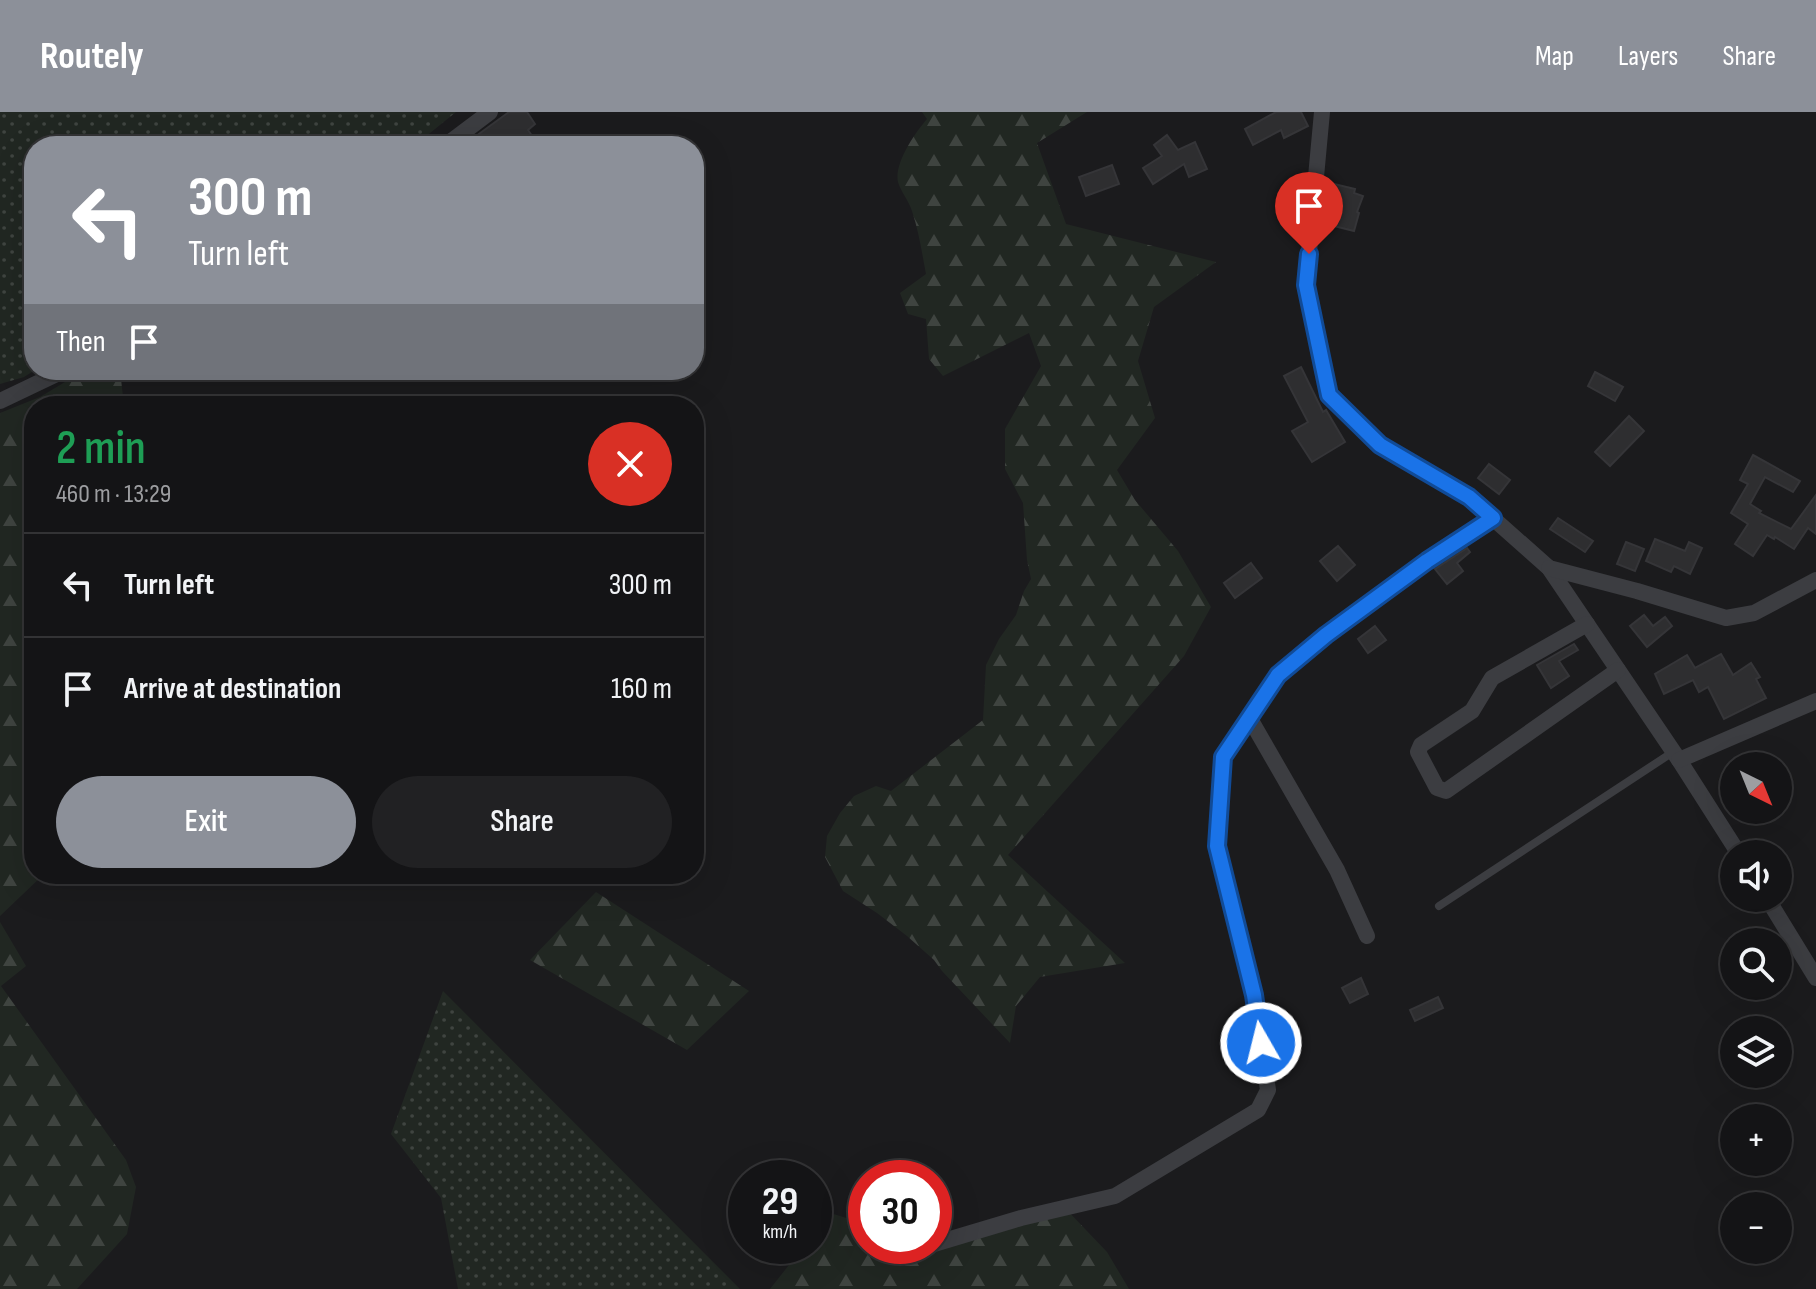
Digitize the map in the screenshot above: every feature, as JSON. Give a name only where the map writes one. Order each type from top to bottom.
[{"type":"street","points":[[458,136],[490,112]]},
{"type":"street","points":[[1312,112],[1322,120],[1306,285],[1329,395],[1380,445],[1469,497],[1549,568],[1730,840]]},
{"type":"street","points":[[0,401],[44,380]]},
{"type":"street","points":[[952,1239],[1021,1218],[1115,1196],[1258,1110],[1268,1090],[1254,995],[1217,846],[1223,757],[1278,675],[1326,635],[1427,561],[1493,518]]},
{"type":"street","points":[[1549,568],[1726,618],[1754,613],[1816,580]]},
{"type":"street","points":[[1587,624],[1492,678],[1472,711],[1421,745],[1418,752],[1437,788],[1446,791],[1618,670]]},
{"type":"street","points":[[1677,756],[1816,701]]},
{"type":"street","points":[[1249,717],[1337,870],[1367,936]]},
{"type":"street","points":[[1776,912],[1815,973]]},
{"type":"lane","points":[[1439,906],[1677,756]]},
{"type":"green space","points":[[0,112],[456,112],[426,136],[24,136],[24,377],[0,384]]},
{"type":"green space","points":[[922,112],[1087,112],[1037,143],[1066,224],[1216,262],[1154,307],[1138,361],[1155,418],[1117,470],[1135,500],[1178,551],[1211,607],[1184,656],[1008,855],[1125,963],[1040,977],[1016,1006],[1010,1043],[934,960],[877,913],[843,891],[825,857],[827,836],[854,796],[876,786],[891,791],[983,720],[986,665],[1016,615],[1031,579],[1023,503],[1005,469],[1005,429],[1041,366],[1029,333],[943,376],[929,359],[926,319],[908,314],[900,293],[926,274],[911,207],[898,182],[899,166],[906,149],[927,119]]},
{"type":"green space","points":[[68,380],[121,380],[123,396],[42,396]]},
{"type":"green space","points":[[24,403],[24,884],[34,884],[0,916],[0,413]]},
{"type":"green space","points":[[596,892],[749,991],[687,1050],[530,960]]},
{"type":"green space","points":[[0,922],[26,966],[1,986],[126,1160],[136,1187],[127,1234],[77,1289],[0,1289]]},
{"type":"green space","points":[[443,991],[740,1289],[458,1289],[441,1198],[391,1134]]},
{"type":"green space","points":[[1065,1208],[1107,1252],[1129,1289],[770,1289],[790,1264],[832,1264],[832,1214],[848,1218],[848,1264],[952,1264],[952,1241]]},
{"type":"building","points":[[509,112],[527,112],[535,124],[528,130],[532,136],[479,134]]},
{"type":"building","points":[[1276,112],[1301,112],[1308,126],[1284,138],[1281,130],[1253,145],[1245,129]]},
{"type":"building","points":[[1167,135],[1178,150],[1195,142],[1207,169],[1189,177],[1184,164],[1153,184],[1143,168],[1162,156],[1154,145]]},
{"type":"building","points":[[1112,165],[1119,184],[1086,196],[1079,177]]},
{"type":"building","points":[[1334,184],[1355,189],[1354,193],[1363,196],[1354,231],[1326,224]]},
{"type":"building","points":[[1301,367],[1323,412],[1326,410],[1345,442],[1312,462],[1292,431],[1308,422],[1284,376]]},
{"type":"building","points":[[1595,372],[1623,387],[1615,401],[1588,386]]},
{"type":"building","points":[[1629,416],[1644,431],[1610,466],[1595,452]]},
{"type":"building","points":[[1753,455],[1800,481],[1793,492],[1765,477],[1750,504],[1761,511],[1759,513],[1791,529],[1816,495],[1816,534],[1808,528],[1794,549],[1767,535],[1753,556],[1735,544],[1748,524],[1731,513],[1748,484],[1740,480]]},
{"type":"building","points":[[1489,464],[1510,480],[1499,494],[1478,478]]},
{"type":"building","points":[[1558,518],[1593,541],[1585,552],[1550,529]]},
{"type":"building","points":[[1655,539],[1685,551],[1689,542],[1702,548],[1690,574],[1674,566],[1671,572],[1646,561]]},
{"type":"building","points":[[1626,542],[1644,549],[1635,571],[1617,564]]},
{"type":"building","points":[[1338,546],[1355,565],[1337,581],[1320,561]]},
{"type":"building","points":[[1467,548],[1470,552],[1457,563],[1463,571],[1447,584],[1435,569]]},
{"type":"building","points":[[1251,563],[1262,578],[1235,598],[1224,583]]},
{"type":"building","points":[[1644,615],[1653,626],[1665,617],[1672,626],[1647,647],[1630,626]]},
{"type":"building","points":[[1375,626],[1386,640],[1368,653],[1358,639]]},
{"type":"building","points":[[1574,644],[1578,650],[1559,661],[1569,676],[1551,688],[1537,665]]},
{"type":"building","points":[[1721,654],[1733,675],[1751,663],[1760,677],[1756,679],[1766,698],[1724,719],[1708,687],[1699,692],[1693,680],[1664,694],[1655,674],[1687,655],[1695,668]]},
{"type":"building","points":[[1361,978],[1368,994],[1350,1003],[1342,988]]},
{"type":"building","points":[[1438,997],[1443,1008],[1415,1021],[1410,1010]]},
{"type":"route","points":[[1261,1043],[1254,995],[1217,846],[1223,757],[1278,675],[1326,635],[1427,561],[1493,518],[1469,497],[1380,445],[1329,395],[1306,285],[1309,254]]}]
